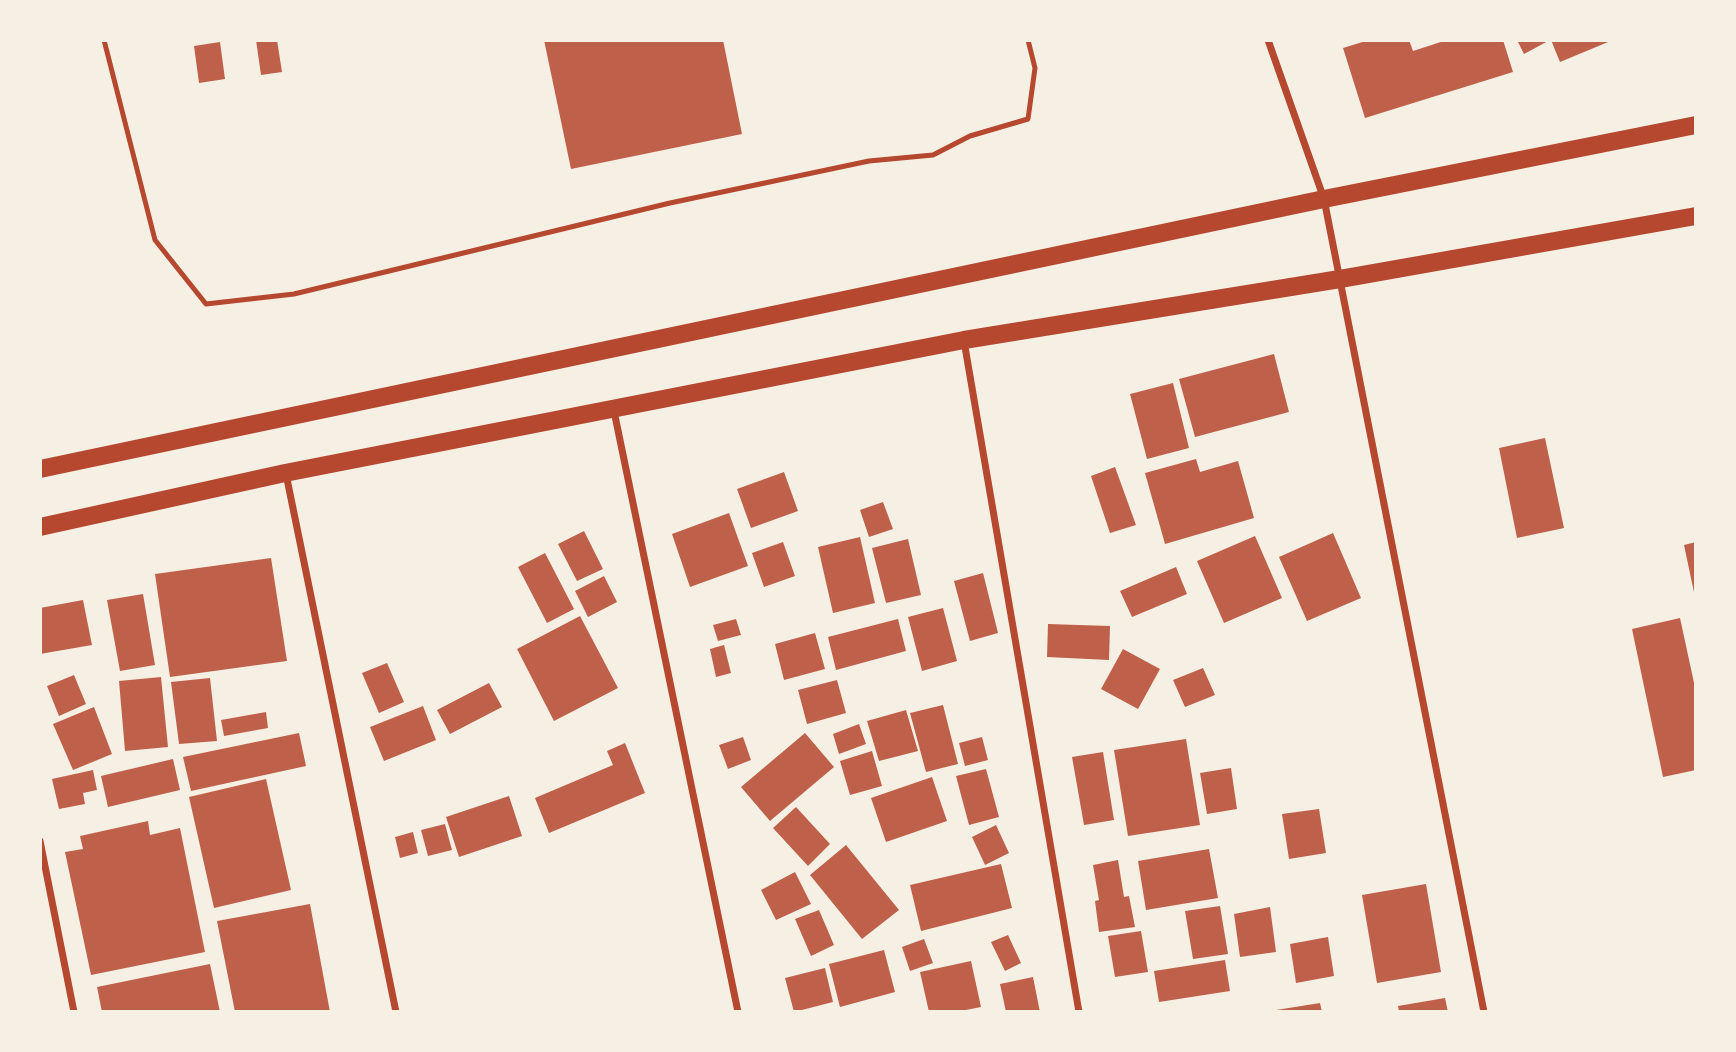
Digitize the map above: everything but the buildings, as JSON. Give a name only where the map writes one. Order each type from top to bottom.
[{"type":"main road","points":[[40,469],[1324,199],[1696,125]]},
{"type":"main road","points":[[40,527],[285,473],[964,340],[1340,279],[1696,216]]},
{"type":"street","points":[[1268,40],[1324,199],[1484,1012]]},
{"type":"street","points":[[964,340],[1079,1012]]},
{"type":"street","points":[[614,410],[738,1012]]},
{"type":"street","points":[[285,473],[396,1012]]},
{"type":"street","points":[[40,841],[74,1012]]},
{"type":"lane","points":[[104,40],[155,240],[206,304],[294,294],[683,200],[869,161],[933,155],[970,136],[1028,119],[1035,68],[1028,40]]}]
